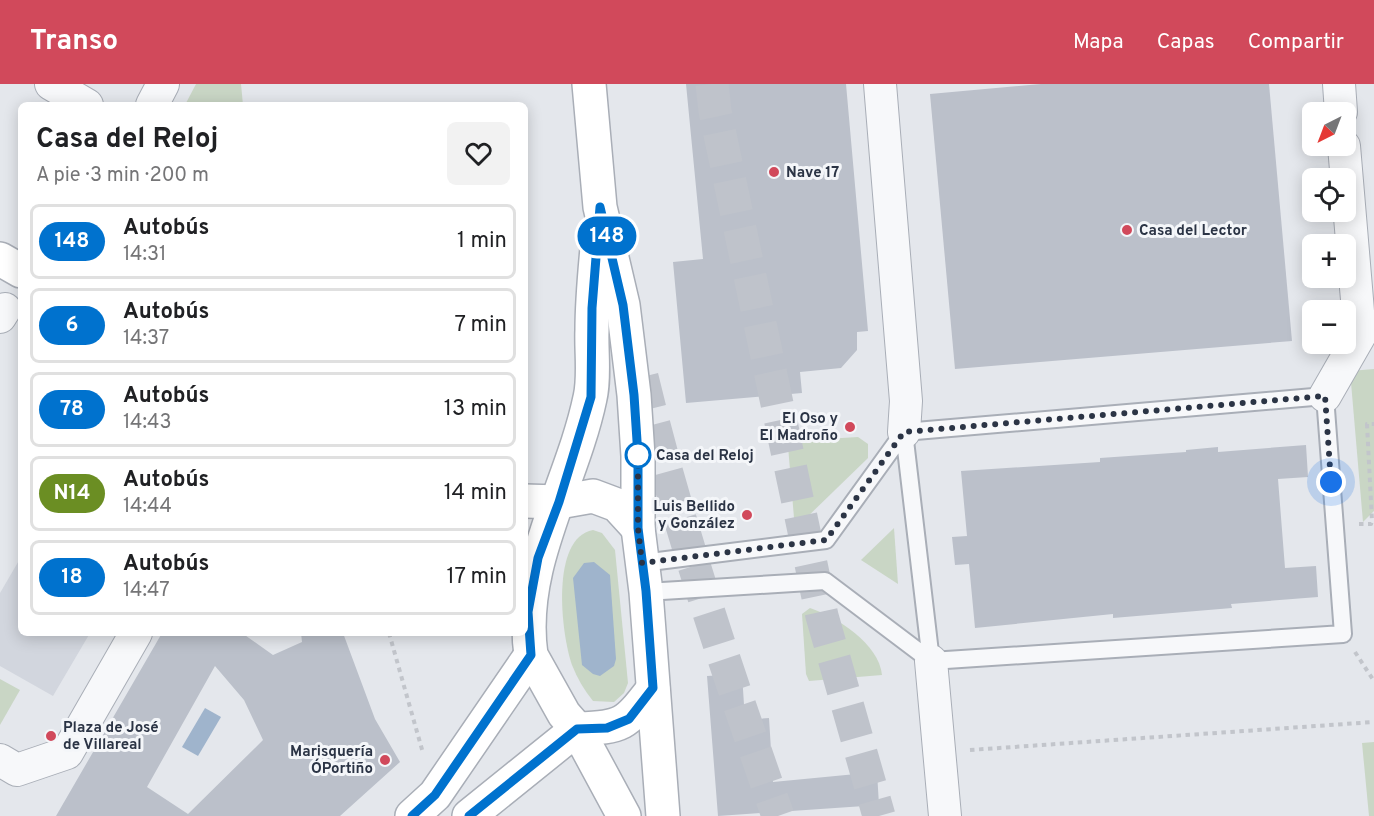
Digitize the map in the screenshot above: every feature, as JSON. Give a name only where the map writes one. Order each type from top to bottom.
[{"type":"street","points":[[51,84],[82,102]]},
{"type":"street","points":[[154,102],[163,84]]},
{"type":"street","points":[[589,84],[600,207],[623,305],[634,395],[638,456],[638,528],[663,816]]},
{"type":"street","points":[[879,84],[905,390],[904,432]]},
{"type":"street","points":[[1339,84],[1340,102]]},
{"type":"street","points":[[1325,396],[1360,335],[1345,156]]},
{"type":"street","points":[[528,612],[538,558],[559,502],[591,397],[592,308],[600,207]]},
{"type":"street","points":[[0,259],[18,269]]},
{"type":"street","points":[[528,501],[559,502],[593,496],[617,506],[638,528]]},
{"type":"street","points":[[0,760],[17,770],[67,753],[134,636]]},
{"type":"street","points":[[412,816],[435,795],[523,644],[564,714],[577,729],[624,816]]},
{"type":"street","points":[[931,661],[945,816]]},
{"type":"street","points":[[469,816],[577,729],[607,728],[629,719],[653,688]]},
{"type":"lane","points":[[1325,396],[1343,634],[931,661],[825,581],[644,577],[826,540],[904,432],[1325,396]]},
{"type":"lane","points":[[904,432],[931,661]]},
{"type":"path","points":[[1334,524],[1371,524],[1366,424],[1374,424]]},
{"type":"path","points":[[1343,634],[1374,681]]},
{"type":"path","points":[[390,636],[424,758]]},
{"type":"path","points":[[939,752],[1374,722]]},
{"type":"shaded area","points":[[18,562],[18,636],[88,636],[53,696],[0,666],[0,593]]},
{"type":"green space","points":[[196,84],[241,84],[243,102],[187,102]]},
{"type":"green space","points":[[1374,369],[1374,511],[1363,522],[1350,371]]},
{"type":"green space","points":[[858,437],[868,444],[868,458],[801,523],[794,518],[788,446],[793,441]]},
{"type":"green space","points":[[894,528],[898,584],[861,560]]},
{"type":"green space","points":[[593,530],[602,533],[615,550],[628,683],[624,693],[614,702],[593,701],[578,679],[568,651],[562,611],[562,589],[570,550],[579,537]]},
{"type":"green space","points":[[810,608],[832,618],[855,633],[873,653],[882,675],[809,681],[806,674],[802,614]]},
{"type":"green space","points":[[0,679],[20,690],[0,725]]},
{"type":"green space","points":[[1374,742],[1374,816],[1369,816],[1362,743]]},
{"type":"water","points":[[594,562],[610,575],[616,659],[614,666],[600,676],[593,674],[582,665],[573,578],[584,563]]},
{"type":"water","points":[[205,708],[221,717],[198,756],[182,747]]},
{"type":"building","name":"Nave 17","points":[[686,84],[846,84],[868,331],[857,332],[857,350],[841,368],[800,372],[802,393],[686,403],[673,262],[703,259]]},
{"type":"building","name":"Casa del Lector","points":[[1041,84],[1269,84],[1292,341],[955,369],[930,94]]},
{"type":"building","points":[[1306,445],[1308,477],[1278,479],[1285,568],[1316,566],[1318,597],[1231,604],[1232,608],[1113,618],[1113,614],[975,628],[969,564],[955,565],[952,537],[967,536],[961,471],[1100,462],[1100,458],[1186,452],[1186,450],[1218,447],[1218,452]]},
{"type":"building","points":[[160,636],[246,636],[273,655],[302,642],[301,636],[344,636],[375,719],[400,762],[340,816],[56,816]],"holes":[[[215,666],[244,700],[263,740],[188,814],[147,787]]]},
{"type":"building","points":[[742,674],[745,720],[769,718],[773,782],[877,772],[879,805],[718,816],[707,676]]},
{"type":"tunnel","points":[[712,84],[715,111],[822,616],[879,816]]},
{"type":"tunnel","points":[[642,377],[671,488],[704,598],[778,816]]},
{"type":"bus line","name":"148","points":[[412,816],[435,795],[471,746],[531,655],[528,612],[538,558],[559,502],[591,397],[592,308],[600,207],[623,305],[634,395],[638,456],[638,528],[646,591],[653,688],[629,719],[607,728],[577,729],[469,816]]},
{"type":"place","name":"Nave 17","points":[[774,172]]},
{"type":"place","name":"Casa del Lector","points":[[1127,230]]},
{"type":"place","name":"El Oso y El Madroño","points":[[850,427]]},
{"type":"place","name":"Casa del Reloj","points":[[638,455]]},
{"type":"place","name":"Luis Bellido y González","points":[[747,515]]},
{"type":"place","name":"Plaza de José de Villareal","points":[[51,736]]},
{"type":"place","name":"Marisquería O´Portiño","points":[[385,760]]},
{"type":"route","points":[[638,455],[638,528],[642,563],[826,540],[904,432],[1325,396],[1331,482]]}]
